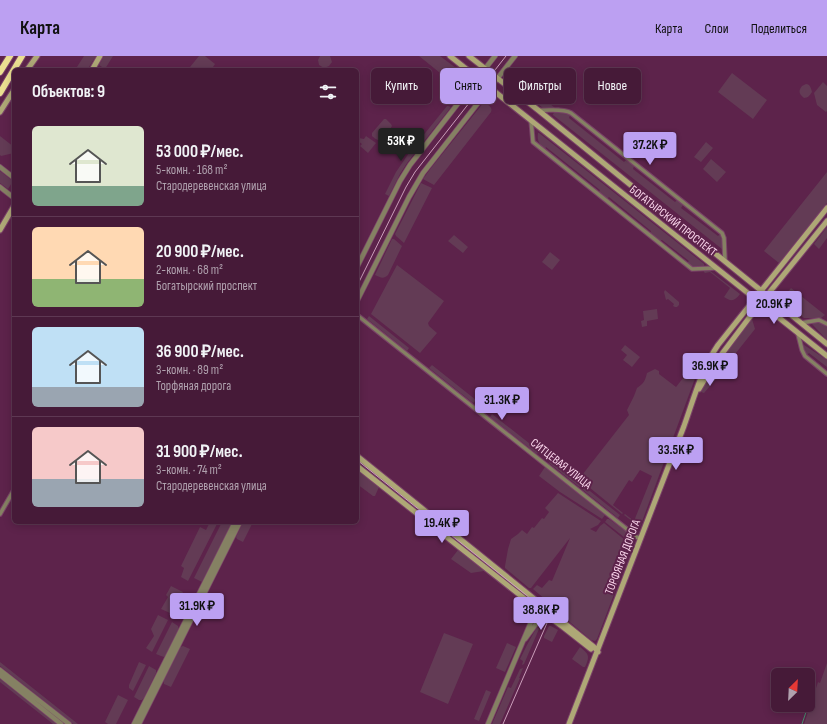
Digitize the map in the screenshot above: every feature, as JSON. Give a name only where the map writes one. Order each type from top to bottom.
[{"type":"highway","points":[[0,72],[10,56]]},
{"type":"highway","points":[[15,68],[22,56]]},
{"type":"highway","points":[[0,93],[12,73]]},
{"type":"main road","points":[[29,68],[38,56]]},
{"type":"main road","points":[[93,68],[100,56]]},
{"type":"main road","name":"БОГАТЫРСКИЙ ПРОСПЕКТ","points":[[469,56],[484,68]]},
{"type":"main road","name":"БОГАТЫРСКИЙ ПРОСПЕКТ","points":[[451,57],[465,68]]},
{"type":"main road","name":"БОГАТЫРСКИЙ ПРОСПЕКТ","points":[[498,78],[827,344]]},
{"type":"main road","points":[[0,112],[12,93]]},
{"type":"main road","name":"БОГАТЫРСКИЙ ПРОСПЕКТ","points":[[496,93],[827,356]]},
{"type":"main road","name":"ТОРФЯНАЯ ДОРОГА","points":[[570,724],[706,364],[718,345],[827,208]]},
{"type":"main road","points":[[0,230],[12,209]]},
{"type":"main road","name":"ТОРФЯНАЯ ДОРОГА","points":[[694,397],[712,367],[827,221]]},
{"type":"main road","points":[[359,458],[544,606],[594,647],[598,652]]},
{"type":"main road","points":[[359,468],[538,609],[593,650],[598,652]]},
{"type":"street","points":[[446,56],[451,57]]},
{"type":"street","points":[[486,68],[495,56]]},
{"type":"street","points":[[496,80],[515,56]]},
{"type":"street","points":[[359,262],[400,181],[410,165],[458,104]]},
{"type":"street","points":[[359,297],[409,197],[423,173],[477,104]]},
{"type":"street","points":[[538,110],[564,111],[571,113],[722,233],[724,238],[725,261]]},
{"type":"street","points":[[531,120],[533,142],[692,269],[717,268]]},
{"type":"street","points":[[0,167],[12,176]]},
{"type":"street","points":[[0,187],[12,196]]},
{"type":"street","name":"СИТЦЕВАЯ УЛИЦА","points":[[359,317],[630,532],[641,538]]},
{"type":"street","points":[[801,323],[819,320],[827,324]]},
{"type":"street","points":[[798,334],[805,356],[827,374]]},
{"type":"street","points":[[0,514],[12,493]]},
{"type":"street","points":[[134,724],[234,524]]},
{"type":"street","points":[[139,724],[239,524]]},
{"type":"street","points":[[488,724],[534,615],[538,609],[544,606],[544,613],[525,639]]},
{"type":"street","points":[[0,670],[69,724]]},
{"type":"street","points":[[0,675],[61,724]]},
{"type":"shaded area","points":[[84,56],[96,56],[88,68],[76,68]]},
{"type":"shaded area","points":[[104,56],[113,56],[106,68],[99,65]]},
{"type":"shaded area","points":[[199,56],[205,56],[215,64],[212,68],[190,67]]},
{"type":"shaded area","points":[[320,56],[330,56],[332,62],[329,66],[324,68],[319,65],[318,60]]},
{"type":"shaded area","points":[[419,56],[440,56],[456,68],[440,68],[440,73]]},
{"type":"shaded area","points":[[732,73],[767,100],[753,119],[718,92]]},
{"type":"shaded area","points":[[823,82],[827,86],[826,112],[817,105],[814,93]]},
{"type":"shaded area","points":[[806,84],[809,85],[812,92],[808,97],[804,98],[800,94],[800,89]]},
{"type":"shaded area","points":[[482,104],[487,104],[491,107],[491,112],[434,185],[423,179]]},
{"type":"shaded area","points":[[538,104],[550,104],[555,108],[559,107],[560,109],[543,108]]},
{"type":"shaded area","points":[[447,106],[451,107],[407,163],[389,196],[385,194],[396,172],[409,153]]},
{"type":"shaded area","points":[[555,112],[570,115],[569,118],[624,162],[626,160],[634,166],[633,169],[675,202],[677,200],[683,205],[681,208],[718,236],[720,234],[722,237],[723,248],[722,249],[553,115]]},
{"type":"shaded area","points":[[384,119],[386,119],[392,126],[384,137],[377,140],[372,136],[372,133]]},
{"type":"shaded area","points":[[538,133],[703,263],[704,266],[697,267],[687,263],[689,261],[662,240],[660,241],[650,234],[651,231],[609,197],[607,199],[599,192],[600,190],[546,147],[545,149],[538,140]]},
{"type":"shaded area","points":[[0,136],[12,145],[12,153],[0,155]]},
{"type":"shaded area","points":[[366,136],[376,143],[368,153],[360,146],[362,144],[359,142],[359,138],[364,139]]},
{"type":"shaded area","points":[[706,142],[713,148],[701,162],[694,157]]},
{"type":"shaded area","points":[[711,159],[726,172],[717,182],[703,169]]},
{"type":"shaded area","points":[[0,171],[12,180],[8,189],[0,183]]},
{"type":"shaded area","points":[[827,172],[827,203],[779,263],[764,251]]},
{"type":"shaded area","points":[[421,183],[432,188],[404,243],[395,234]]},
{"type":"shaded area","points":[[827,227],[827,238],[819,249],[814,244]]},
{"type":"shaded area","points":[[454,235],[468,247],[463,253],[448,241]]},
{"type":"shaded area","points":[[392,239],[402,246],[388,275],[383,278],[375,275]]},
{"type":"shaded area","points":[[550,252],[560,260],[552,270],[542,262]]},
{"type":"shaded area","points":[[397,265],[444,301],[428,323],[429,326],[437,333],[420,353],[371,314]]},
{"type":"shaded area","points":[[704,270],[709,270],[740,294],[735,299],[731,300],[724,297],[730,288],[710,272],[704,272]]},
{"type":"shaded area","points":[[791,288],[825,315],[821,318],[804,318],[781,300]]},
{"type":"shaded area","points":[[665,290],[679,302],[677,307],[673,306],[674,304],[668,299],[666,300]]},
{"type":"shaded area","points":[[657,309],[658,319],[647,321],[647,326],[642,327],[641,321],[644,320],[643,311]]},
{"type":"shaded area","points":[[369,316],[409,348],[407,351],[367,319]]},
{"type":"shaded area","points":[[752,319],[755,329],[724,368],[719,369],[716,364]]},
{"type":"shaded area","points":[[818,322],[827,327],[827,340],[812,324]]},
{"type":"shaded area","points":[[625,345],[640,357],[632,367],[623,360],[627,355],[621,350]]},
{"type":"shaded area","points":[[804,345],[827,360],[827,367],[809,353],[807,355],[803,346]]},
{"type":"shaded area","points":[[701,355],[700,365],[640,527],[624,515],[625,514],[634,521],[652,476],[640,470],[632,482],[629,480],[613,505],[623,513],[622,514],[579,479],[629,415],[627,410],[637,388],[644,382],[647,373],[655,369],[676,387]]},
{"type":"shaded area","points":[[432,365],[476,400],[473,403],[429,368]]},
{"type":"shaded area","points":[[713,371],[719,376],[704,393],[701,392],[704,384]]},
{"type":"shaded area","points":[[492,414],[539,451],[537,454],[490,417]]},
{"type":"shaded area","points":[[551,460],[620,515],[618,518],[549,463]]},
{"type":"shaded area","points":[[545,467],[605,515],[602,519],[560,492],[539,476]]},
{"type":"shaded area","points":[[359,472],[379,487],[375,496],[359,486]]},
{"type":"shaded area","points":[[558,493],[601,521],[598,525],[590,529],[596,532],[604,523],[631,545],[622,573],[595,641],[591,640],[533,589],[537,585],[542,588],[549,580],[552,581],[570,538],[531,588],[529,588],[505,568],[511,539],[522,530],[527,534],[542,518],[544,519],[549,512],[545,508]]},
{"type":"shaded area","points":[[607,519],[628,533],[624,537],[605,522]]},
{"type":"shaded area","points":[[209,524],[217,524],[188,581],[181,577],[184,568],[181,566],[200,527],[206,530]]},
{"type":"shaded area","points":[[221,524],[232,524],[202,582],[194,578]]},
{"type":"shaded area","points":[[242,524],[252,524],[243,542],[236,537]]},
{"type":"shaded area","points":[[458,550],[484,571],[471,573],[451,559]]},
{"type":"shaded area","points":[[171,586],[183,592],[173,612],[170,613],[161,609],[168,597],[166,595]]},
{"type":"shaded area","points":[[158,615],[168,620],[152,652],[146,648],[154,636],[151,629]]},
{"type":"shaded area","points":[[172,622],[178,626],[179,629],[164,657],[156,654]]},
{"type":"shaded area","points":[[549,626],[558,630],[552,642],[544,638]]},
{"type":"shaded area","points":[[537,627],[539,629],[524,664],[522,665],[523,661],[520,659]]},
{"type":"shaded area","points":[[444,633],[473,644],[448,704],[420,692]]},
{"type":"shaded area","points":[[507,643],[516,647],[505,672],[496,668]]},
{"type":"shaded area","points":[[183,646],[190,649],[171,687],[164,684],[163,680],[180,647]]},
{"type":"shaded area","points":[[580,647],[588,656],[585,667],[572,659]]},
{"type":"shaded area","points":[[0,662],[78,724],[73,724],[0,666]]},
{"type":"shaded area","points":[[139,662],[146,665],[133,691],[129,688],[129,685]]},
{"type":"shaded area","points":[[827,663],[827,724],[804,724],[808,712],[815,712],[815,691],[818,682],[820,683]]},
{"type":"shaded area","points":[[149,666],[156,670],[156,673],[144,698],[139,700],[134,697]]},
{"type":"shaded area","points":[[523,668],[500,724],[492,724],[508,687],[511,688],[520,669]]},
{"type":"shaded area","points":[[0,678],[57,724],[53,724],[0,682]]},
{"type":"shaded area","points":[[486,690],[491,692],[479,721],[474,719]]},
{"type":"shaded area","points":[[118,695],[128,700],[116,724],[108,724],[105,722]]},
{"type":"waterway","points":[[802,724],[806,712]]},
{"type":"tram line","points":[[359,282],[406,187],[415,172],[506,56]]},
{"type":"tram line","points":[[359,462],[545,610],[547,623],[503,724]]}]
